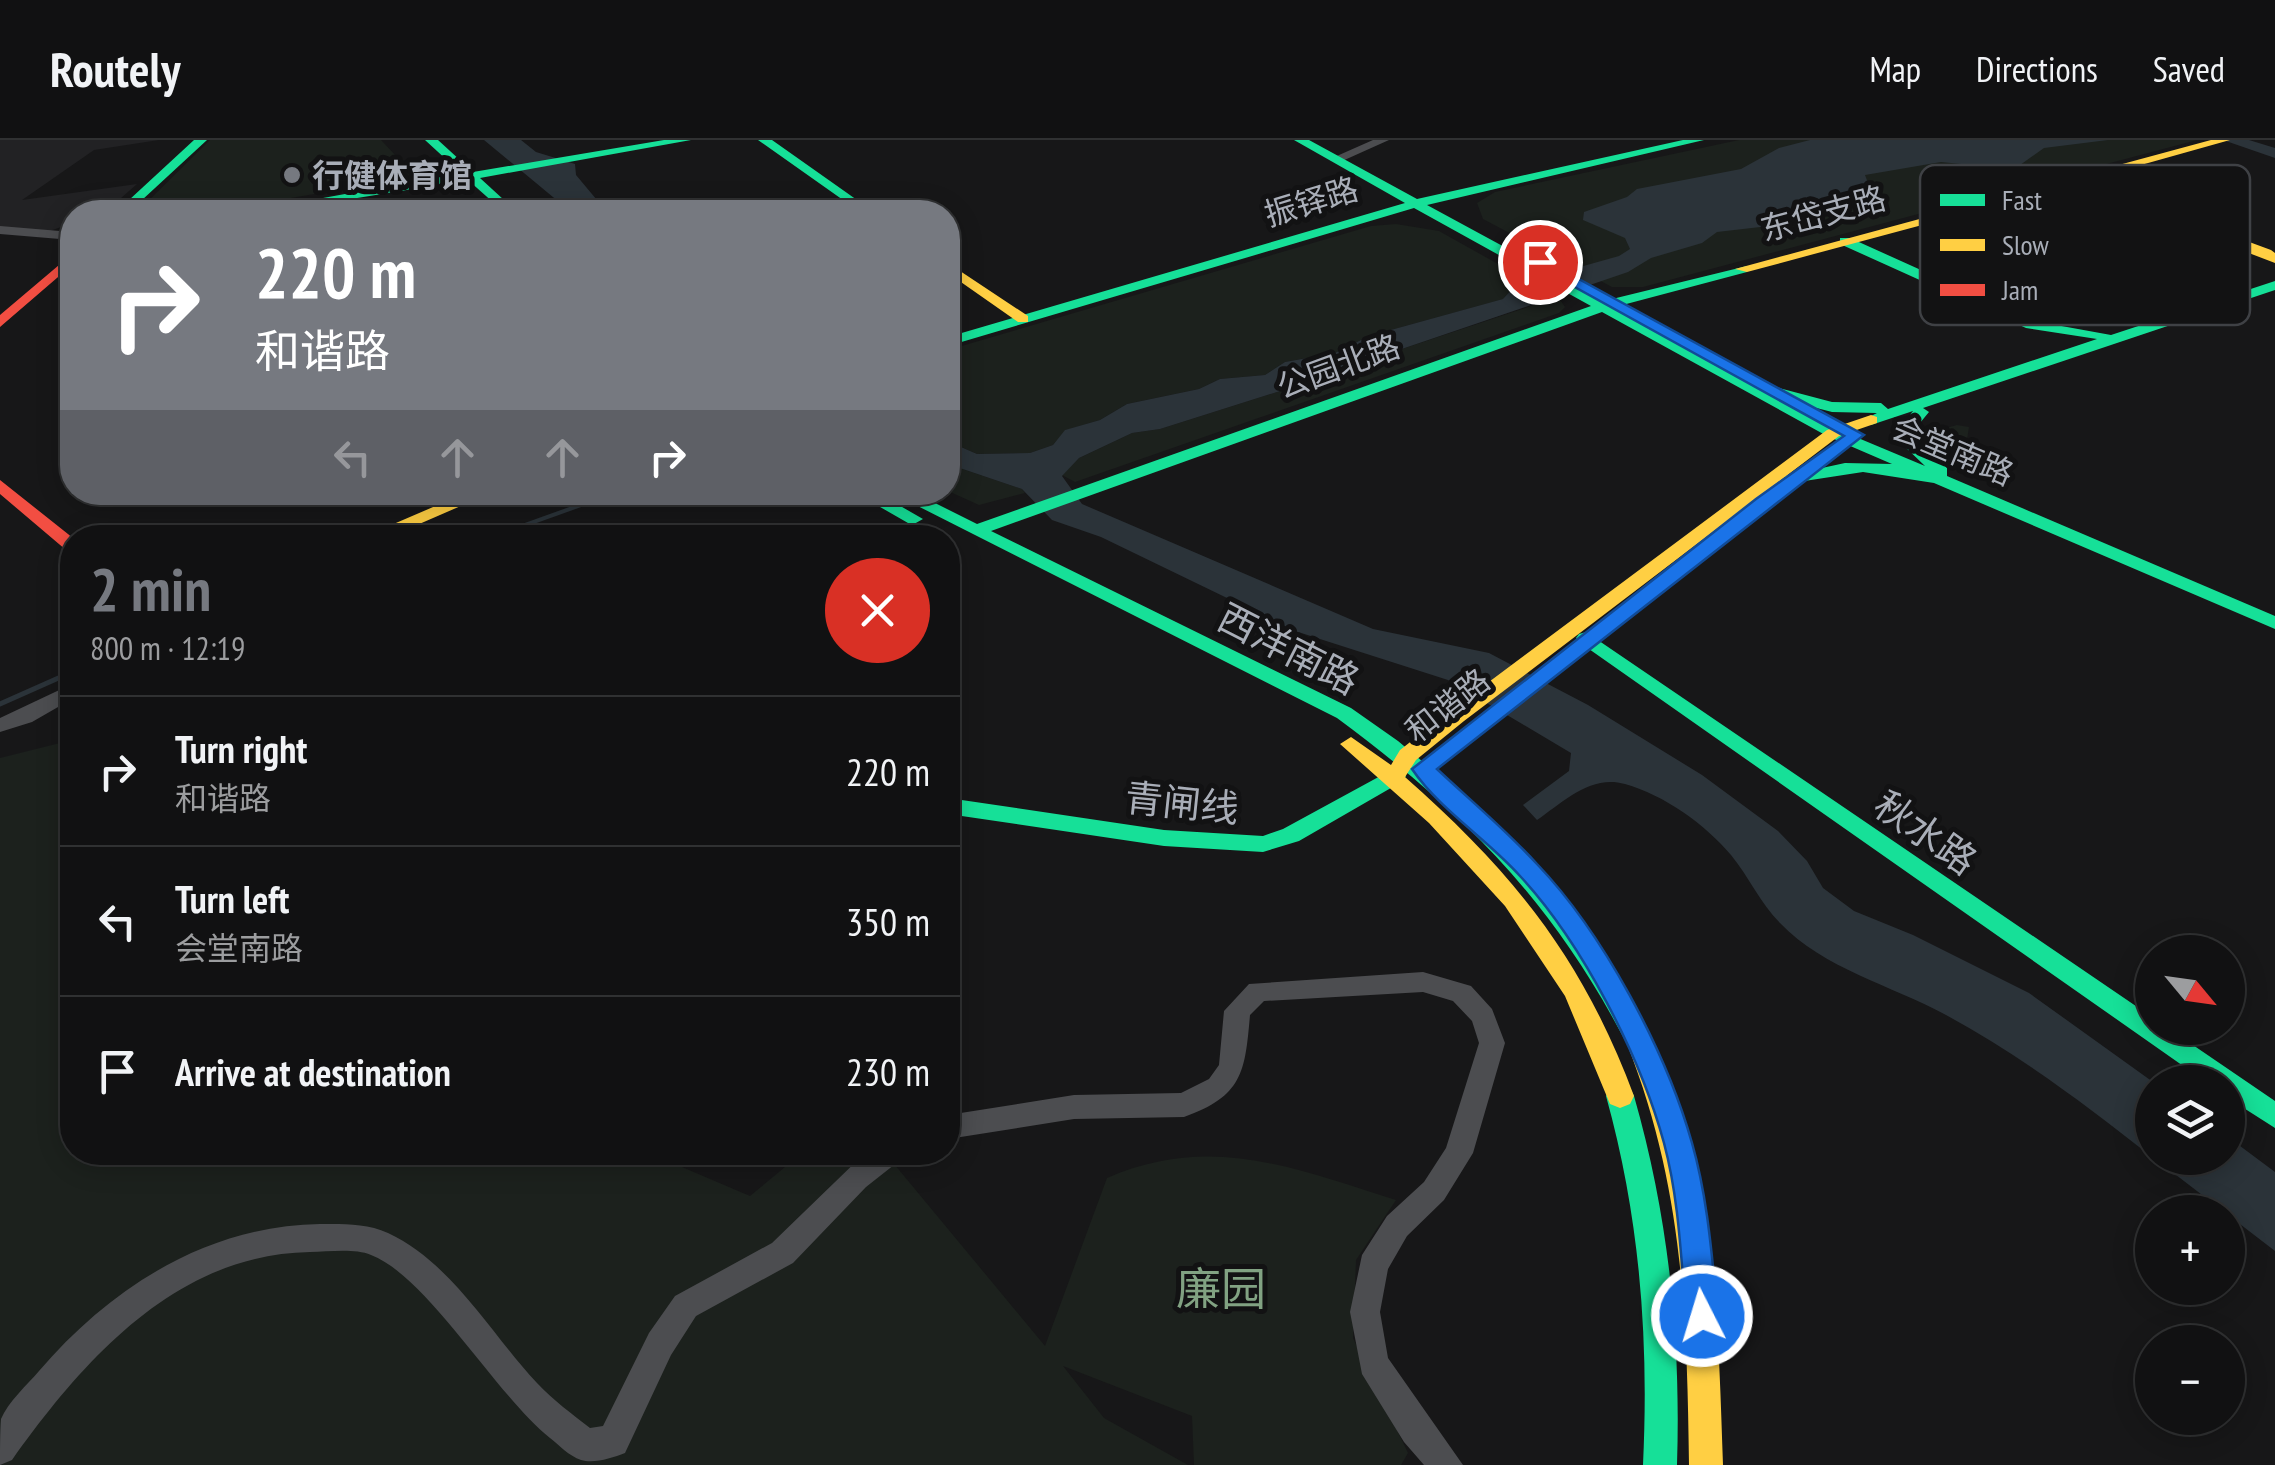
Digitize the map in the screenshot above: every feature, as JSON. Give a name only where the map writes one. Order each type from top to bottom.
[{"type":"main road","points":[[135,200],[201,140]]},
{"type":"main road","points":[[410,140],[494,200]]},
{"type":"main road","points":[[431,140],[480,200]]},
{"type":"main road","points":[[328,200],[686,140]]},
{"type":"main road","points":[[577,160],[705,140]]},
{"type":"main road","points":[[752,140],[837,200]]},
{"type":"main road","points":[[764,140],[851,200]]},
{"type":"main road","name":"会堂南路","points":[[1300,140],[1368,172],[1844,434],[2275,623]]},
{"type":"main road","name":"会堂南路","points":[[1316,140],[1340,158]]},
{"type":"main road","name":"振铎路","points":[[960,334],[1419,200],[1674,140]]},
{"type":"main road","name":"振铎路","points":[[1493,183],[1698,140]]},
{"type":"main road","name":"东岱支路","points":[[2127,165],[2216,142]]},
{"type":"main road","points":[[1368,172],[1426,183],[1493,183]]},
{"type":"main road","points":[[1352,219],[1376,198],[1377,189],[1368,172]]},
{"type":"main road","points":[[344,200],[463,179]]},
{"type":"main road","points":[[1480,234],[1462,207],[1471,194],[1493,183]]},
{"type":"main road","points":[[1352,219],[1411,218],[1480,234]]},
{"type":"main road","name":"东岱支路","points":[[1601,300],[1920,221]]},
{"type":"main road","points":[[1845,241],[1920,274]]},
{"type":"main road","points":[[0,323],[60,269]]},
{"type":"main road","points":[[960,277],[1013,319]]},
{"type":"main road","name":"和谐路","points":[[2250,293],[2275,285]]},
{"type":"main road","points":[[960,286],[1013,319]]},
{"type":"main road","name":"和谐路","points":[[2250,302],[2275,294]]},
{"type":"main road","name":"公园北路","points":[[978,530],[1601,300]]},
{"type":"main road","points":[[2032,325],[2050,344],[2040,362]]},
{"type":"main road","points":[[2035,325],[2071,334],[2122,336]]},
{"type":"main road","name":"和谐路","points":[[1394,776],[1844,434],[2040,362],[2155,325]]},
{"type":"main road","name":"和谐路","points":[[1916,408],[2177,325]]},
{"type":"main road","points":[[1770,394],[1844,408],[1916,408],[1906,429],[1907,439],[1939,475]]},
{"type":"main road","points":[[1770,394],[1786,416],[1795,438],[1783,478]]},
{"type":"main road","points":[[1783,478],[1859,464],[1939,475]]},
{"type":"main road","name":"会堂南路","points":[[1939,475],[2275,613]]},
{"type":"main road","name":"和谐路","points":[[1530,671],[1586,638],[1783,478]]},
{"type":"main road","points":[[0,485],[60,536]]},
{"type":"main road","points":[[402,525],[452,505]]},
{"type":"main road","points":[[426,525],[476,505]]},
{"type":"main road","name":"西洋南路","points":[[888,505],[927,525]]},
{"type":"main road","name":"西洋南路","points":[[925,505],[1344,713],[1416,762],[1531,872],[1590,954],[1648,1059],[1678,1142],[1693,1218],[1702,1316],[1706,1465]]},
{"type":"main road","name":"西洋南路","points":[[960,542],[1328,728],[1394,776],[1517,898],[1572,978],[1602,1039],[1636,1132],[1653,1216],[1664,1337],[1660,1465]]},
{"type":"main road","name":"秋水路","points":[[1586,638],[2201,1065]]},
{"type":"main road","name":"青闸线","points":[[960,808],[1164,838],[1263,844],[1290,835],[1394,776]]},
{"type":"main road","name":"秋水路","points":[[2245,1095],[2275,1116]]},
{"type":"street","points":[[1340,158],[1384,140]]},
{"type":"street","points":[[0,230],[60,235]]},
{"type":"street","points":[[0,725],[25,717],[60,697]]},
{"type":"street","points":[[960,1125],[1074,1107],[1184,1105],[1219,1087],[1232,1067],[1237,1012],[1258,991],[1423,982],[1462,993],[1484,1016],[1492,1043],[1483,1080],[1460,1153],[1434,1191],[1396,1226],[1373,1265],[1366,1312],[1374,1362],[1416,1430],[1446,1465]]},
{"type":"street","points":[[0,1448],[39,1390],[134,1301],[226,1248],[300,1235],[379,1243],[442,1299],[530,1399],[585,1445],[613,1441],[635,1406],[652,1356],[682,1308],[769,1263],[869,1165]]},
{"type":"shaded area","points":[[0,140],[159,140],[94,150],[22,200],[137,184],[119,200],[60,200],[60,227],[50,231],[0,228]]},
{"type":"shaded area","points":[[484,140],[521,140],[536,152],[575,164],[576,175],[597,200],[556,200]]},
{"type":"shaded area","points":[[1810,140],[2108,140],[2044,148],[2020,165],[1941,162],[1865,175],[1868,183],[1854,195],[1852,204],[1840,210],[1806,208],[1769,226],[1717,232],[1702,243],[1651,258],[1628,272],[1390,353],[1338,380],[1296,386],[1160,429],[1132,433],[1079,458],[1062,476],[1082,504],[1373,629],[1489,653],[1588,705],[1702,775],[1778,831],[1807,861],[1823,888],[1854,911],[1913,935],[2029,993],[2135,1069],[2135,1144],[2000,1047],[1925,1004],[1817,953],[1773,915],[1721,844],[1669,803],[1625,784],[1601,783],[1578,792],[1537,820],[1523,805],[1569,771],[1571,753],[1448,680],[1295,631],[1101,537],[1052,520],[1022,489],[960,468],[960,447],[977,454],[1030,453],[1053,445],[1065,430],[1100,420],[1127,404],[1199,389],[1220,379],[1265,375],[1285,362],[1335,353],[1369,336],[1503,299],[1516,285],[1619,256],[1630,249],[1625,238],[1583,220],[1584,212],[1627,197],[1637,189],[1741,169],[1779,148]]},
{"type":"shaded area","points":[[2245,1150],[2275,1172],[2275,1251],[2245,1228],[2245,1195],[2202,1195],[2176,1175],[2245,1175]]},
{"type":"green space","name":"行健体育馆","points":[[210,140],[381,140],[412,173],[397,180],[280,200],[149,200]]},
{"type":"green space","points":[[1739,140],[2197,140],[2103,165],[1920,165],[1920,214],[1643,287],[1612,287],[1483,219],[1477,203],[1495,192]]},
{"type":"green space","points":[[1396,224],[1439,231],[1532,283],[1516,285],[1504,299],[1369,336],[1335,353],[1285,362],[1265,375],[1220,379],[1199,389],[1127,404],[1100,420],[1066,430],[1053,445],[1030,453],[977,454],[960,447],[960,346],[1371,226]]},
{"type":"green space","points":[[1558,297],[1565,307],[1559,313],[1075,482],[1062,475],[1079,458],[1132,433],[1160,429],[1296,386],[1338,380],[1390,353]]},
{"type":"green space","points":[[1957,425],[1969,427],[1963,466],[1929,446],[1935,431]]},
{"type":"green space","points":[[960,468],[1025,493],[979,505],[960,496]]},
{"type":"green space","name":"廉园","points":[[60,743],[60,1165],[677,1165],[750,1196],[787,1165],[895,1165],[1045,1346],[1107,1178],[1182,1158],[1252,1160],[1287,1167],[1396,1200],[1356,1260],[1353,1338],[1408,1453],[1401,1465],[1194,1465],[1192,1416],[1063,1366],[1104,1418],[1188,1465],[0,1465],[0,758]]},
{"type":"waterway","points":[[2231,140],[2275,153]]},
{"type":"waterway","points":[[525,525],[581,505]]},
{"type":"waterway","points":[[0,704],[60,677]]},
{"type":"traffic: fast","points":[[135,200],[201,140]]},
{"type":"traffic: fast","points":[[431,140],[498,200]]},
{"type":"traffic: fast","points":[[323,200],[685,140]]},
{"type":"traffic: fast","points":[[764,140],[851,200]]},
{"type":"traffic: fast","points":[[1300,140],[1833,433],[2275,623]]},
{"type":"traffic: fast","points":[[960,338],[1418,203],[1698,140]]},
{"type":"traffic: fast","points":[[1845,241],[1920,275]]},
{"type":"traffic: fast","points":[[978,530],[1613,303],[1742,269]]},
{"type":"traffic: fast","points":[[2250,293],[2275,285]]},
{"type":"traffic: fast","points":[[2031,325],[2104,336]]},
{"type":"traffic: fast","points":[[1871,420],[2155,325]]},
{"type":"traffic: fast","points":[[1775,392],[1832,407],[1881,408]]},
{"type":"traffic: fast","points":[[1921,412],[1907,429],[1908,442],[1941,472]]},
{"type":"traffic: fast","points":[[1791,480],[1828,470],[1863,467],[1936,478]]},
{"type":"traffic: fast","points":[[887,505],[914,519]]},
{"type":"traffic: fast","points":[[924,505],[1344,713],[1390,746],[1476,819],[1551,901],[1614,993],[1640,1044]]},
{"type":"traffic: fast","points":[[1586,638],[2201,1065]]},
{"type":"traffic: fast","points":[[960,808],[1164,838],[1263,844],[1291,835],[1395,776]]},
{"type":"traffic: fast","points":[[2245,1095],[2275,1116]]},
{"type":"traffic: fast","points":[[1620,1096],[1643,1188],[1657,1279],[1662,1371],[1660,1465]]},
{"type":"traffic: slow","points":[[2131,165],[2224,140]]},
{"type":"traffic: slow","points":[[1742,269],[1920,221]]},
{"type":"traffic: slow","points":[[2250,247],[2266,253]]},
{"type":"traffic: slow","points":[[2266,253],[2275,259]]},
{"type":"traffic: slow","points":[[960,275],[1023,319]]},
{"type":"traffic: slow","points":[[1397,772],[1408,755],[1457,716],[1833,433],[1871,420]]},
{"type":"traffic: slow","points":[[402,525],[452,505]]},
{"type":"traffic: slow","points":[[1351,744],[1437,817],[1513,899],[1576,992],[1620,1096]]},
{"type":"traffic: slow","points":[[1640,1044],[1661,1095],[1687,1198],[1700,1303],[1706,1465]]},
{"type":"traffic: jam","points":[[0,323],[60,269]]},
{"type":"traffic: jam","points":[[0,485],[60,536]]},
{"type":"place","name":"行健体育馆","points":[[292,175]]},
{"type":"route","points":[[1540,262],[1856,435],[1845,439],[1762,502],[1423,769],[1464,803],[1531,872],[1575,931],[1622,1008],[1648,1059],[1678,1142],[1693,1218],[1702,1316]]}]
